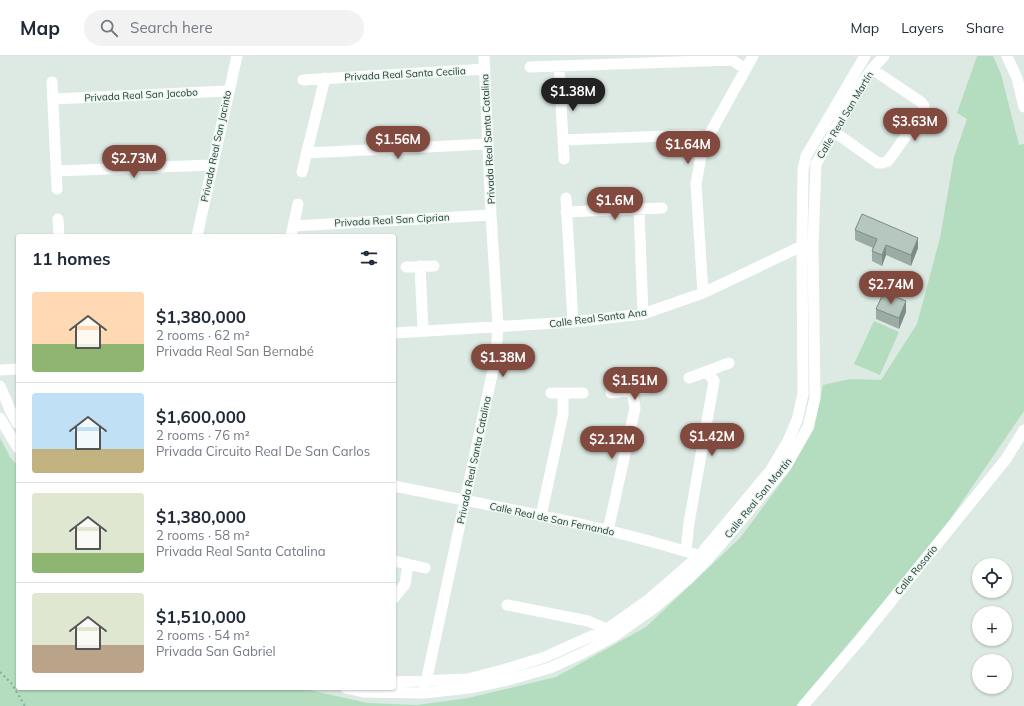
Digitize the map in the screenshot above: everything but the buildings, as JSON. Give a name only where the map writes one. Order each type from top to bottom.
[{"type":"street","name":"Privada Real San Jacinto","points":[[197,234],[237,56]]},
{"type":"street","name":"Privada Real Santa Catalina","points":[[424,693],[496,356],[498,327],[487,144],[484,56]]},
{"type":"street","points":[[703,293],[696,184],[702,151],[708,137],[753,56]]},
{"type":"street","name":"Calle Real San Martín","points":[[356,690],[365,692],[424,693],[469,688],[508,680],[550,668],[584,653],[613,636],[654,608],[688,579],[703,557],[786,466],[808,427],[815,398],[803,170],[806,156],[865,56]]},
{"type":"street","name":"Calle Real San Martín","points":[[807,246],[816,164],[856,92],[872,69],[884,56]]},
{"type":"street","points":[[1008,56],[1017,78],[1024,106]]},
{"type":"street","points":[[530,67],[732,60],[745,69]]},
{"type":"street","points":[[559,66],[564,159]]},
{"type":"street","name":"Privada Real Santa Cecilia","points":[[303,80],[485,69]]},
{"type":"street","points":[[833,132],[878,163],[882,163],[888,161],[924,111],[924,106],[921,102],[872,69]]},
{"type":"street","points":[[302,172],[324,78]]},
{"type":"street","points":[[52,82],[57,189]]},
{"type":"street","name":"Privada Real San Jacobo","points":[[53,99],[228,91]]},
{"type":"street","points":[[564,140],[691,135],[708,137]]},
{"type":"street","points":[[307,153],[487,144]]},
{"type":"street","points":[[56,171],[212,165]]},
{"type":"street","points":[[566,198],[573,322]]},
{"type":"street","points":[[292,231],[298,204]]},
{"type":"street","points":[[566,212],[662,208]]},
{"type":"street","points":[[639,209],[643,314]]},
{"type":"street","name":"Privada Real San Ciprian","points":[[292,231],[491,215]]},
{"type":"street","points":[[58,219],[59,234]]},
{"type":"street","name":"Calle Real Santa Ana","points":[[396,333],[573,322],[643,314],[703,293],[807,246]]},
{"type":"street","points":[[420,266],[423,330]]},
{"type":"street","points":[[406,267],[434,266]]},
{"type":"street","points":[[689,378],[729,363]]},
{"type":"street","points":[[0,370],[16,369]]},
{"type":"street","points":[[686,551],[689,523],[714,381],[707,372]]},
{"type":"street","points":[[0,386],[16,421]]},
{"type":"street","points":[[611,393],[656,387]]},
{"type":"street","points":[[608,531],[635,408],[632,390]]},
{"type":"street","points":[[551,394],[583,393]]},
{"type":"street","points":[[541,516],[563,414],[563,394]]},
{"type":"street","points":[[0,418],[16,445]]},
{"type":"street","name":"Calle Rosario","points":[[803,706],[859,642],[1006,459],[1024,430]]},
{"type":"street","name":"Calle Real de San Fernando","points":[[396,486],[608,531],[686,551],[703,557]]},
{"type":"street","name":"Calle Real San Martín","points":[[396,682],[468,679],[545,657],[607,630],[703,557]]},
{"type":"street","points":[[396,561],[425,568]]},
{"type":"street","points":[[396,595],[404,584],[408,564]]},
{"type":"street","points":[[507,605],[588,621],[607,630]]},
{"type":"path","points":[[0,672],[11,683],[25,706]]},
{"type":"green space","points":[[977,56],[993,56],[1001,74],[1019,145],[1024,144],[1024,411],[940,534],[796,706],[0,706],[0,438],[10,457],[16,464],[16,690],[309,690],[368,703],[417,705],[468,698],[556,677],[646,627],[740,538],[789,472],[814,429],[823,385],[850,379],[881,380],[917,324],[940,238],[954,157],[967,119],[957,113]]},
{"type":"green space","points":[[874,321],[899,332],[880,375],[854,364]]}]
